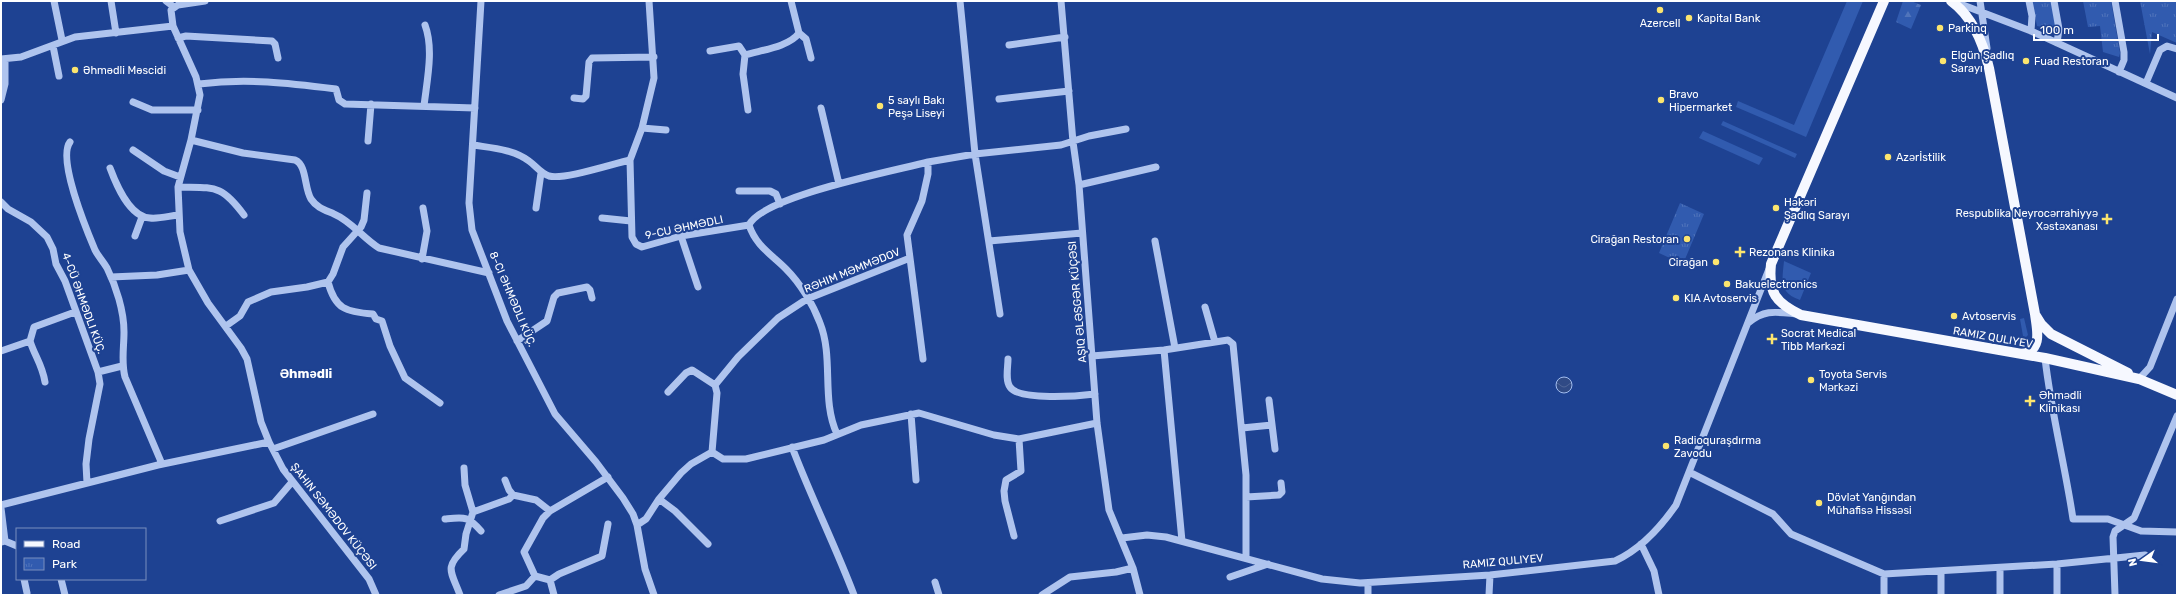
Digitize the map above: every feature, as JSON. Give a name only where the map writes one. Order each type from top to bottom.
[{"type":"main road","points":[[1952,1],[1970,21],[1982,43],[1989,68],[2035,314],[2045,358]]},
{"type":"main road","points":[[1770,264],[1882,3]]},
{"type":"main road","name":"RAMIZ QULIYEV","points":[[1770,264],[1770,284],[1776,298],[1787,308],[1801,315],[2045,358],[2139,379],[2177,394]]},
{"type":"main road","points":[[2020,354],[2032,351],[2037,344],[2035,314]]},
{"type":"main road","points":[[2035,314],[2041,324],[2051,334],[2100,357],[2139,379]]},
{"type":"street","points":[[54,1],[62,40]]},
{"type":"street","points":[[111,1],[116,33]]},
{"type":"street","points":[[166,1],[174,7],[200,1]]},
{"type":"street","name":"8-CI ƏHMƏDLI KÜÇ.","points":[[481,1],[470,216],[472,230],[517,341],[555,414],[608,477],[623,498],[637,525],[645,569],[654,595]]},
{"type":"street","name":"9-CU ƏHMƏDLI","points":[[649,1],[654,57],[652,92],[642,128],[630,160],[632,237],[636,244],[642,247],[681,236],[749,225]]},
{"type":"street","points":[[791,1],[799,33],[806,39],[811,58]]},
{"type":"street","points":[[960,1],[975,154],[990,241],[1000,314]]},
{"type":"street","points":[[1061,1],[1073,142],[1079,185],[1095,394],[1109,510],[1134,568],[1140,595]]},
{"type":"street","points":[[1952,1],[1982,11],[2031,31],[2177,98]]},
{"type":"street","points":[[1980,1],[1989,68]]},
{"type":"street","points":[[2029,1],[2032,20],[2031,31]]},
{"type":"street","points":[[2054,1],[2059,29],[2056,43]]},
{"type":"street","points":[[2115,1],[2124,52],[2124,60],[2119,72]]},
{"type":"street","points":[[1,100],[5,84],[3,59],[21,58],[53,46],[62,40],[75,37],[173,26],[171,16],[174,7]]},
{"type":"street","points":[[424,106],[429,49],[429,34],[425,25]]},
{"type":"street","name":"ŞAHIN SƏMƏDOV KÜÇƏSI","points":[[173,26],[199,84],[198,110],[178,187],[178,215],[180,232],[189,270],[208,303],[226,326],[247,359],[261,422],[273,449],[292,482],[369,579],[376,595]]},
{"type":"street","points":[[745,55],[787,42],[795,38],[799,33]]},
{"type":"street","points":[[178,38],[186,36],[272,41],[275,44],[278,58]]},
{"type":"street","points":[[1009,45],[1065,37]]},
{"type":"street","points":[[53,46],[59,76]]},
{"type":"street","points":[[710,51],[739,46],[745,55],[743,74],[748,110]]},
{"type":"street","points":[[2146,83],[2160,50],[2167,46],[2177,49]]},
{"type":"street","points":[[574,98],[583,99],[586,96],[589,62],[592,58],[654,57]]},
{"type":"street","points":[[199,84],[226,81],[278,81],[336,89],[341,103],[475,108]]},
{"type":"street","points":[[999,99],[1069,91]]},
{"type":"street","points":[[133,102],[152,110],[198,110]]},
{"type":"street","points":[[368,141],[371,104]]},
{"type":"street","points":[[821,108],[839,184]]},
{"type":"street","points":[[642,128],[666,130]]},
{"type":"street","points":[[837,434],[831,416],[824,335],[820,322],[797,281],[785,268],[757,244],[749,225],[752,218],[780,204],[839,184],[928,162],[975,154],[1046,147],[1073,142],[1089,136],[1126,129]]},
{"type":"street","points":[[191,140],[243,153],[299,162],[311,200],[320,209],[335,214],[378,248],[489,273]]},
{"type":"street","points":[[70,142],[67,154],[70,180],[96,251],[111,277],[120,302],[124,331],[122,366],[125,377],[162,464]]},
{"type":"street","points":[[473,145],[508,151],[529,161],[541,173],[550,176],[563,176],[630,160]]},
{"type":"street","points":[[133,150],[164,170],[180,177]]},
{"type":"street","name":"RƏHIM MƏMMƏDOV","points":[[715,385],[738,357],[778,318],[807,299],[910,258],[907,235],[922,201],[928,174],[928,162]]},
{"type":"street","points":[[1079,185],[1156,167]]},
{"type":"street","points":[[110,168],[123,197],[142,217],[150,218],[178,215]]},
{"type":"street","points":[[536,208],[541,173]]},
{"type":"street","points":[[178,187],[212,188],[221,190],[233,200],[244,216]]},
{"type":"street","points":[[740,191],[770,191],[776,194],[780,204]]},
{"type":"street","points":[[226,326],[240,316],[248,302],[271,292],[307,287],[328,282],[333,274],[343,247],[357,232],[364,220],[367,193]]},
{"type":"street","name":"4-CÜ ƏHMƏDLI KÜÇ.","points":[[1,202],[8,209],[31,222],[47,237],[53,250],[56,264],[65,281],[98,372],[100,384],[86,464],[87,483]]},
{"type":"street","points":[[422,259],[427,231],[423,208]]},
{"type":"street","points":[[135,236],[142,217]]},
{"type":"street","points":[[602,218],[631,221]]},
{"type":"street","points":[[990,241],[1082,232]]},
{"type":"street","points":[[681,236],[698,287]]},
{"type":"street","points":[[1155,241],[1175,348]]},
{"type":"street","points":[[910,258],[924,359]]},
{"type":"street","name":"RAMIZ QULIYEV","points":[[1122,538],[1147,535],[1182,541],[1322,579],[1368,583],[1490,574],[1604,563],[1628,555],[1654,533],[1676,505],[1770,264]]},
{"type":"street","points":[[111,277],[157,276],[189,270]]},
{"type":"street","points":[[328,282],[337,305],[344,309],[373,314],[376,319],[382,321],[390,346],[405,378],[440,403]]},
{"type":"street","points":[[517,341],[547,322],[554,297],[558,293],[587,287],[590,290],[592,298]]},
{"type":"street","points":[[2139,379],[2150,367],[2177,300]]},
{"type":"street","points":[[1205,307],[1215,342]]},
{"type":"street","points":[[44,382],[42,368],[33,352],[30,341],[34,327],[75,312]]},
{"type":"street","points":[[1747,324],[1758,315],[1766,312],[1801,315]]},
{"type":"street","points":[[1092,356],[1164,350],[1228,340],[1233,344],[1242,428],[1246,497],[1246,558]]},
{"type":"street","points":[[1,351],[30,341]]},
{"type":"street","points":[[1164,350],[1182,541]]},
{"type":"street","points":[[2045,358],[2048,388],[2066,473],[2073,519],[2108,519],[2141,531],[2177,532]]},
{"type":"street","points":[[1008,359],[1008,383],[1010,388],[1017,392],[1055,397],[1095,394]]},
{"type":"street","points":[[98,372],[122,366]]},
{"type":"street","points":[[668,392],[692,370],[715,385],[717,393],[712,452]]},
{"type":"street","points":[[1269,400],[1275,449]]},
{"type":"street","points":[[712,452],[723,459],[736,460],[824,440],[861,425],[919,413],[994,435],[1019,439],[1098,423]]},
{"type":"street","points":[[273,449],[373,414]]},
{"type":"street","points":[[911,414],[916,480]]},
{"type":"street","points":[[2115,595],[2113,537],[2115,531],[2134,518],[2177,416]]},
{"type":"street","points":[[1242,428],[1272,425]]},
{"type":"street","points":[[1014,536],[1004,491],[1006,480],[1021,471],[1019,439]]},
{"type":"street","points":[[16,548],[3,542],[1,507],[162,464],[269,442]]},
{"type":"street","points":[[792,447],[804,480],[835,544],[854,595]]},
{"type":"street","points":[[637,525],[646,519],[659,500],[691,464],[712,452]]},
{"type":"street","points":[[460,595],[450,571],[452,560],[464,549],[466,534],[473,512],[465,485],[464,468]]},
{"type":"street","points":[[1689,472],[1773,514],[1791,534],[1884,574],[2057,564],[2113,557],[2145,555]]},
{"type":"street","points":[[535,576],[524,552],[537,526],[550,511],[608,477]]},
{"type":"street","points":[[505,480],[513,495],[536,500],[550,511]]},
{"type":"street","points":[[220,521],[274,503],[292,482]]},
{"type":"street","points":[[1246,497],[1279,495],[1282,492],[1281,483]]},
{"type":"street","points":[[473,512],[509,499],[513,495]]},
{"type":"street","points":[[659,500],[675,511],[708,544]]},
{"type":"street","points":[[446,519],[462,517],[470,519],[481,531]]},
{"type":"street","points":[[535,576],[550,580],[559,574],[602,556],[608,524]]},
{"type":"street","points":[[1641,544],[1654,571],[1660,595]]},
{"type":"street","points":[[1230,577],[1268,564]]},
{"type":"street","points":[[2057,564],[2057,595]]},
{"type":"street","points":[[1042,595],[1070,577],[1116,572],[1134,568]]},
{"type":"street","points":[[2000,568],[2000,595]]},
{"type":"street","points":[[1941,571],[1941,595]]},
{"type":"street","points":[[1489,595],[1490,574]]},
{"type":"street","points":[[1884,574],[1884,595]]},
{"type":"street","points":[[499,595],[526,586],[535,576]]},
{"type":"street","points":[[24,580],[27,593]]},
{"type":"street","points":[[61,580],[65,595]]},
{"type":"street","points":[[550,580],[554,595]]},
{"type":"street","points":[[936,582],[939,595]]},
{"type":"street","points":[[1368,583],[1368,595]]},
{"type":"green space","points":[[1847,1],[1863,1],[1806,137],[1736,107],[1738,101],[1794,125]]},
{"type":"green space","points":[[1903,1],[1911,1],[1921,5],[1911,29],[1896,22]]},
{"type":"green space","points":[[2032,1],[2052,1],[2057,30],[2037,26]]},
{"type":"green space","points":[[2083,1],[2111,1],[2120,53],[2119,57],[2103,52],[2100,26],[2088,27]]},
{"type":"green space","points":[[2140,1],[2177,1],[2177,43],[2152,32],[2150,54]]},
{"type":"green space","points":[[1723,121],[1797,154],[1795,158],[1721,125]]},
{"type":"green space","points":[[1703,131],[1763,158],[1759,165],[1699,138]]},
{"type":"green space","points":[[1680,203],[1704,214],[1683,264],[1659,253]]},
{"type":"green space","points":[[1784,261],[1811,273],[1800,300],[1788,294],[1785,290],[1783,285]]},
{"type":"green space","points":[[2024,318],[2028,335],[2026,337],[2023,336],[2020,319]]},
{"type":"water","points":[[1564,377],[1571,382],[1572,385],[1567,392],[1564,393],[1557,388],[1556,385],[1561,378]]},
{"type":"place","name":"Azercell","points":[[1660,10]]},
{"type":"place","name":"Kapital Bank","points":[[1689,18]]},
{"type":"place","name":"Parkinq","points":[[1940,28]]},
{"type":"place","name":"Elgün Şadlıq Sarayı","points":[[1943,61]]},
{"type":"place","name":"Fuad Restoran","points":[[2026,61]]},
{"type":"place","name":"Әhmәdli Mәscidi","points":[[75,70]]},
{"type":"place","name":"Bravo Hipermarket","points":[[1661,100]]},
{"type":"place","name":"5 saylı Bakı Peşə Liseyi","points":[[880,106]]},
{"type":"place","name":"Azərİstilik","points":[[1888,157]]},
{"type":"place","name":"Həkəri Şadlıq Sarayı","points":[[1776,208]]},
{"type":"place","name":"Respublika Neyrocərrahiyyə Xəstəxanası","points":[[2107,219]]},
{"type":"place","name":"Cirağan Restoran","points":[[1687,239]]},
{"type":"place","name":"Rezonans Klinika","points":[[1740,252]]},
{"type":"place","name":"Cirağan","points":[[1716,262]]},
{"type":"place","name":"Bakuelectronics","points":[[1727,284]]},
{"type":"place","name":"KIA Avtoservis","points":[[1676,298]]},
{"type":"place","name":"Avtoservis","points":[[1954,316]]},
{"type":"place","name":"Socrat Medical Tibb Mərkəzi","points":[[1772,339]]},
{"type":"place","name":"Toyota Servis Mərkəzi","points":[[1811,380]]},
{"type":"place","name":"Əhmədli Klinikası","points":[[2030,401]]},
{"type":"place","name":"Radioquraşdırma Zavodu","points":[[1666,446]]},
{"type":"place","name":"Dövlət Yanğından Mühafisə Hissəsi","points":[[1819,503]]},
{"type":"district","name":"Əhmədli","points":[[306,373]]}]
